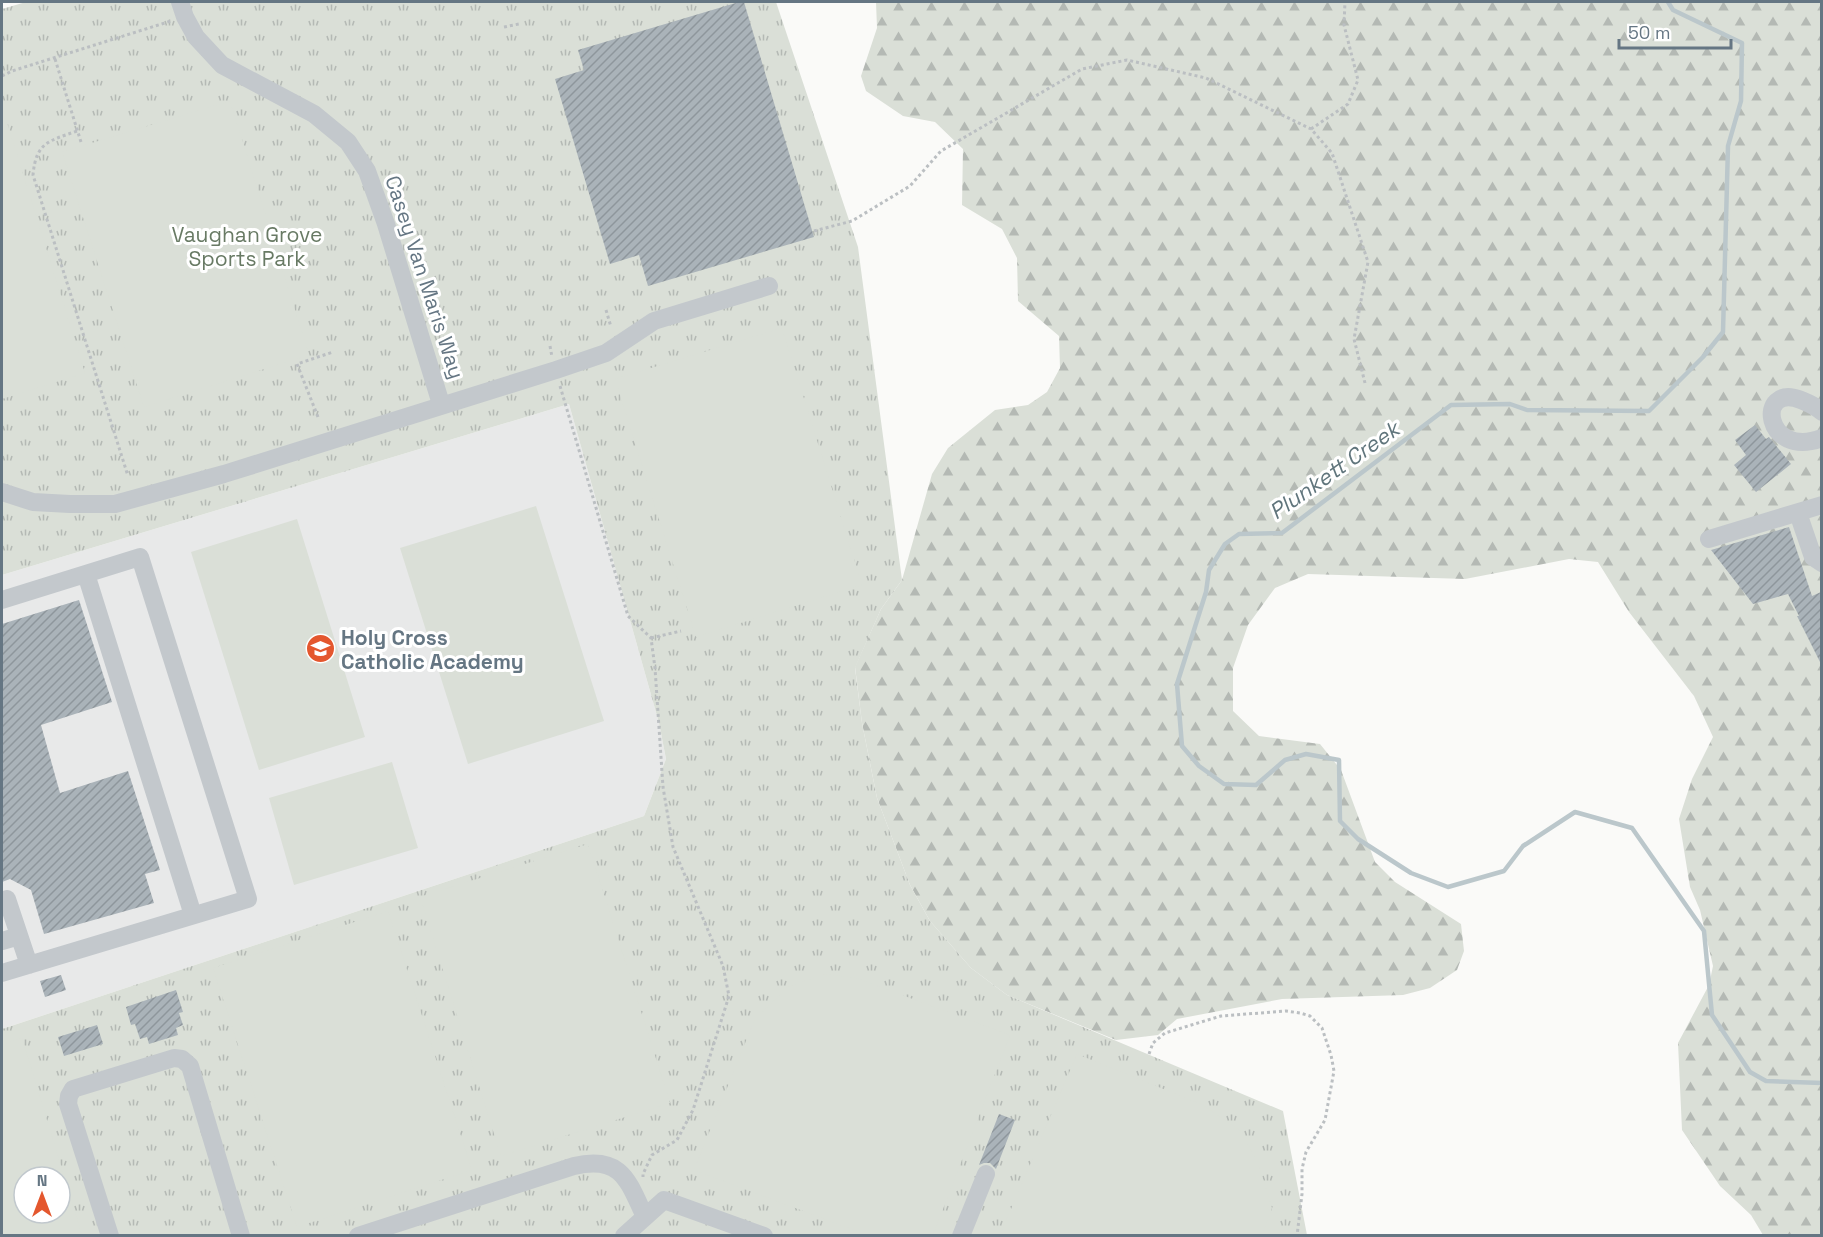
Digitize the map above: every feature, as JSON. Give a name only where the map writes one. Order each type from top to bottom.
[{"type":"street","name":"Casey Van Maris Way","points":[[183,9],[196,37],[222,64],[314,114],[348,142],[368,171],[441,404]]},
{"type":"street","points":[[2,492],[33,502],[115,504],[224,474],[441,404],[556,370],[606,353],[654,321],[769,286]]},
{"type":"street","points":[[1821,412],[1818,408],[1793,398],[1782,398],[1773,406],[1770,417],[1774,427],[1786,439],[1800,443],[1821,438]]},
{"type":"street","points":[[1709,539],[1821,505]]},
{"type":"street","points":[[1797,513],[1815,541],[1813,557],[1821,562]]},
{"type":"street","points":[[2,600],[140,556],[248,899],[2,973]]},
{"type":"street","points":[[86,574],[193,915]]},
{"type":"street","points":[[2,901],[7,899],[29,965]]},
{"type":"street","points":[[2,942],[19,936]]},
{"type":"street","points":[[110,1236],[68,1104],[69,1096],[73,1089],[174,1058],[182,1059],[189,1066],[241,1236]]},
{"type":"street","points":[[357,1236],[590,1162],[612,1167],[626,1178],[645,1217]]},
{"type":"street","points":[[961,1236],[986,1174]]},
{"type":"street","points":[[624,1236],[664,1200],[764,1236]]},
{"type":"path","points":[[1311,129],[1348,104],[1358,81],[1344,25],[1345,2]]},
{"type":"path","points":[[2,76],[183,9]]},
{"type":"path","points":[[504,27],[519,24]]},
{"type":"path","points":[[55,58],[81,142]]},
{"type":"path","points":[[814,231],[852,221],[910,186],[941,151],[1082,69],[1127,60],[1206,78],[1311,129],[1332,153],[1368,262],[1353,339],[1365,383]]},
{"type":"path","points":[[77,131],[53,140],[39,149],[34,161],[33,175],[128,476]]},
{"type":"path","points":[[606,310],[611,327]]},
{"type":"path","points":[[549,346],[627,616],[651,638],[663,787],[674,847],[723,966],[729,996],[693,1110],[678,1140],[652,1155],[643,1174],[644,1185]]},
{"type":"path","points":[[318,417],[297,364],[333,352]]},
{"type":"path","points":[[651,638],[681,631]]},
{"type":"path","points":[[1149,1054],[1153,1043],[1166,1033],[1221,1016],[1286,1011],[1310,1016],[1322,1028],[1334,1071],[1324,1120],[1306,1152],[1302,1170],[1302,1194],[1297,1236]]},
{"type":"shaded area","name":"Holy Cross Catholic Academy","points":[[569,404],[659,723],[666,759],[644,816],[2,1029],[2,575]]},
{"type":"green space","name":"Vaughan Grove Sports Park","points":[[26,2],[776,2],[858,247],[902,580],[881,609],[855,668],[862,723],[877,798],[910,885],[930,921],[971,968],[1007,995],[1283,1111],[1307,1235],[2,1235],[2,1029],[644,816],[666,759],[659,723],[569,404],[2,575],[2,9]]},
{"type":"green space","points":[[876,2],[1821,2],[1821,1235],[1763,1235],[1751,1215],[1720,1186],[1682,1130],[1678,1043],[1709,985],[1713,966],[1700,910],[1690,887],[1679,819],[1692,779],[1713,737],[1694,696],[1629,612],[1598,562],[1569,559],[1465,579],[1308,574],[1275,588],[1248,625],[1233,668],[1233,711],[1259,736],[1320,744],[1341,770],[1375,862],[1395,882],[1461,924],[1464,951],[1457,970],[1430,988],[1403,995],[1282,999],[1177,1019],[1158,1035],[1116,1040],[1007,995],[971,968],[930,921],[910,885],[877,798],[862,723],[855,667],[881,609],[902,580],[932,474],[948,448],[995,410],[1028,405],[1047,392],[1060,368],[1059,336],[1018,301],[1017,258],[1002,229],[962,205],[963,149],[935,122],[903,116],[866,91],[861,76],[877,28]]},
{"type":"green space","points":[[230,101],[309,355],[144,407],[62,152]]},
{"type":"green space","points":[[5,116],[85,373],[2,399],[2,117]]},
{"type":"green space","points":[[782,328],[862,585],[696,637],[615,379]]},
{"type":"green space","points":[[536,506],[604,721],[468,764],[400,548]]},
{"type":"green space","points":[[297,519],[365,737],[259,770],[191,552]]},
{"type":"green space","points":[[392,762],[418,848],[294,885],[269,798]]},
{"type":"green space","points":[[588,844],[670,1103],[501,1156],[420,897]]},
{"type":"green space","points":[[388,911],[472,1170],[297,1227],[213,968]]},
{"type":"green space","points":[[825,974],[856,978],[1010,1035],[933,1235],[867,1235],[694,1170],[754,1021],[787,987]]},
{"type":"green space","points":[[22,1038],[61,1165],[12,1165],[12,1225],[72,1225],[72,1202],[82,1235],[2,1235],[2,1045]]},
{"type":"green space","points":[[1077,1054],[1203,1105],[1242,1132],[1260,1169],[1272,1208],[1262,1235],[1000,1235]]},
{"type":"building","points":[[744,2],[814,237],[648,286],[639,255],[610,264],[555,79],[584,70],[578,50]]},
{"type":"building","points":[[1755,425],[1766,439],[1769,437],[1791,464],[1756,492],[1734,465],[1746,455],[1735,440]]},
{"type":"building","points":[[1789,527],[1812,596],[1821,592],[1821,664],[1788,594],[1753,604],[1711,550]]},
{"type":"building","points":[[79,600],[112,702],[41,725],[60,793],[128,771],[160,870],[145,874],[154,903],[44,934],[31,890],[10,879],[2,882],[2,624]]},
{"type":"building","points":[[61,975],[66,990],[45,997],[40,981]]},
{"type":"building","points":[[176,990],[183,1012],[179,1013],[183,1025],[176,1028],[178,1035],[149,1044],[147,1037],[140,1039],[135,1024],[131,1025],[126,1007]]},
{"type":"building","points":[[97,1025],[103,1044],[64,1056],[58,1037]]},
{"type":"building","points":[[999,1114],[1015,1120],[996,1169],[990,1163],[979,1165]]},
{"type":"waterway","name":"Plunkett Creek","points":[[1668,2],[1673,10],[1742,43],[1741,101],[1728,146],[1723,332],[1703,357],[1649,411],[1527,410],[1510,404],[1451,405],[1282,533],[1239,534],[1225,544],[1209,570],[1206,592],[1177,684],[1182,746],[1199,766],[1224,784],[1256,785],[1285,760],[1306,754],[1339,760],[1340,821],[1358,839],[1411,873],[1448,887],[1504,871],[1523,846],[1575,812],[1632,828],[1704,931],[1712,1015],[1750,1072],[1766,1081],[1822,1083]]},
{"type":"place","name":"Holy Cross Catholic Academy","points":[[320,649]]}]
